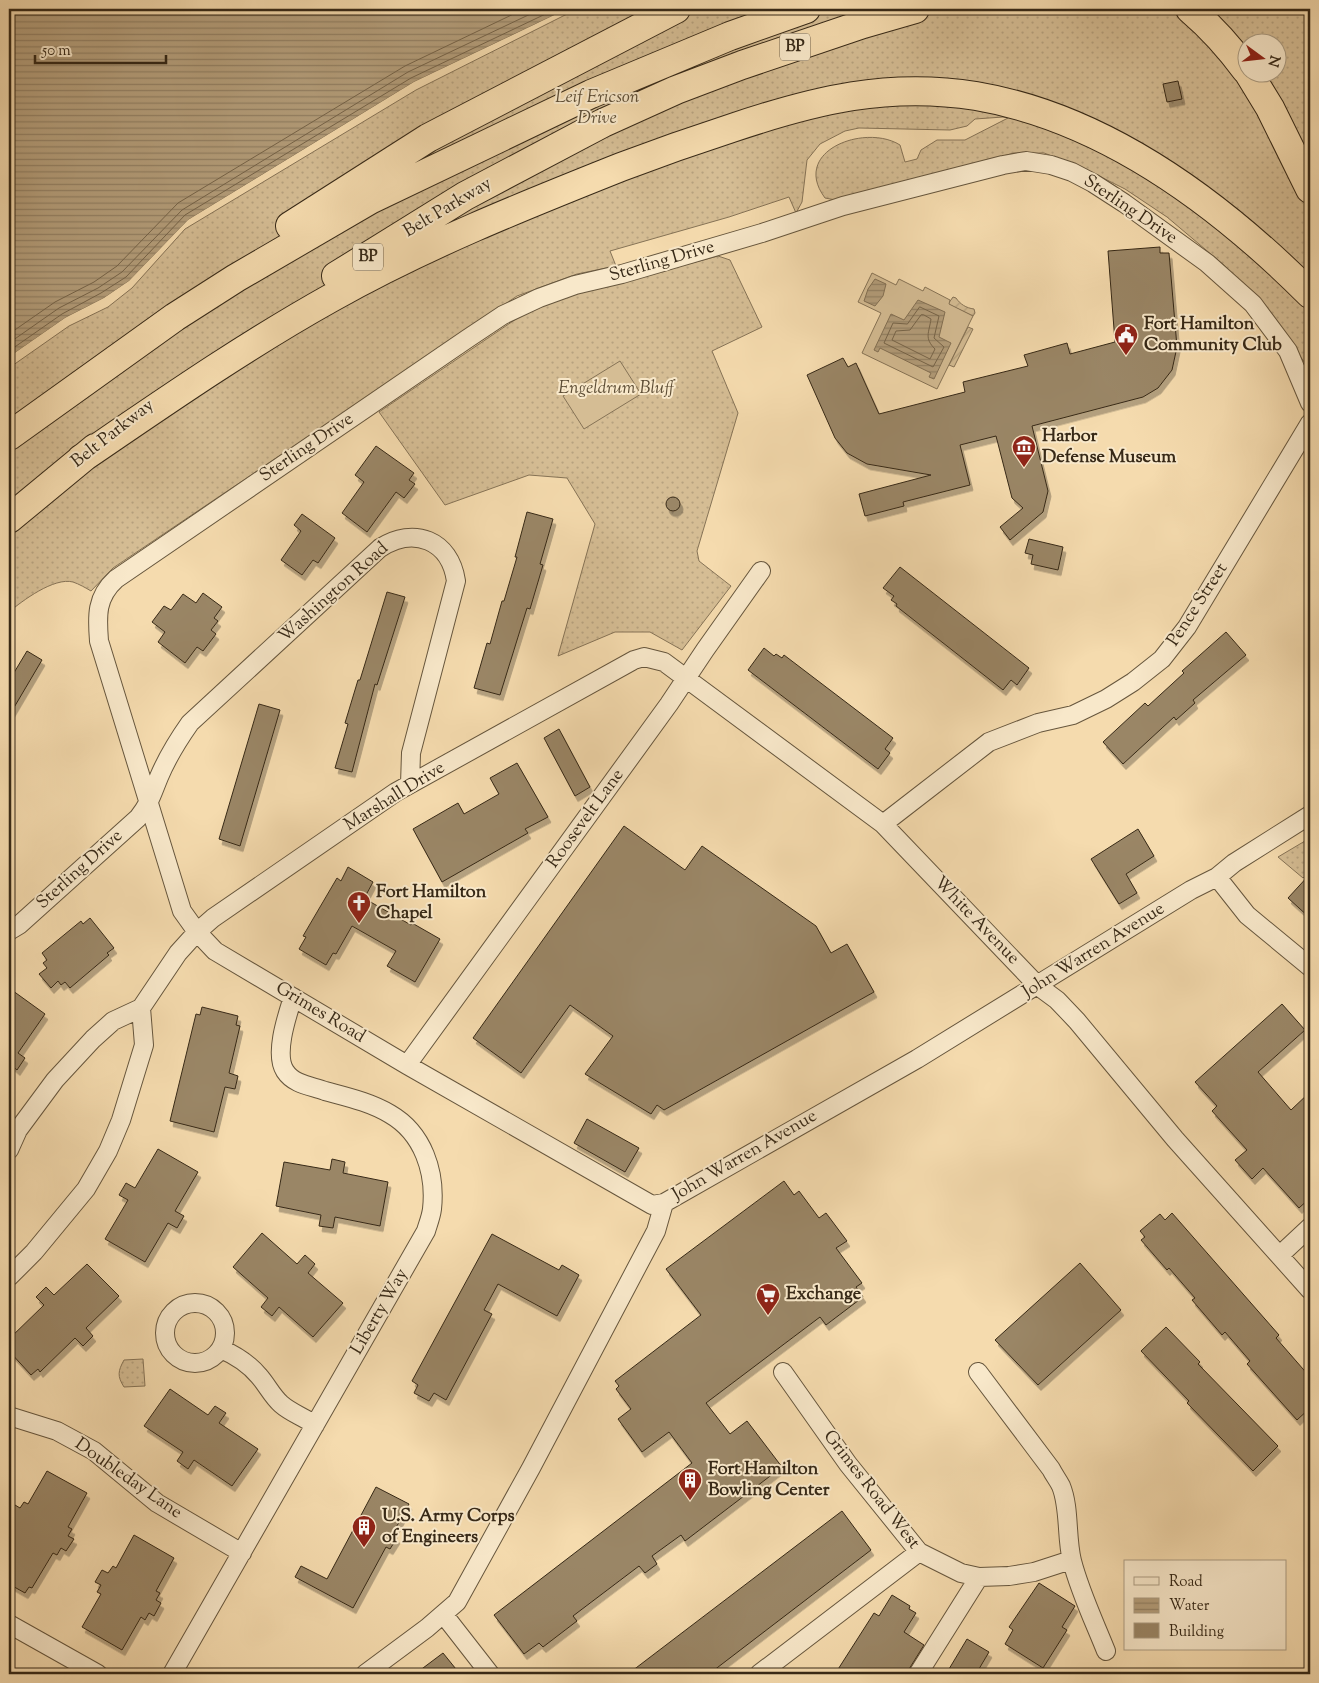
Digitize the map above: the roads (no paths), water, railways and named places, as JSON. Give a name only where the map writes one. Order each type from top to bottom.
[{"type":"highway","points":[[9,432],[74,372],[178,297],[428,138],[676,9]]},
{"type":"highway","name":"Belt Parkway","points":[[9,436],[175,317],[236,278],[370,200],[591,94],[730,36],[806,9]]},
{"type":"highway","name":"Belt Parkway","points":[[9,519],[81,459],[223,351],[332,278],[482,187],[603,122],[676,90],[853,27],[915,9]]},
{"type":"highway","points":[[1190,9],[1215,32],[1236,58]]},
{"type":"highway","points":[[1254,82],[1270,108],[1310,189]]},
{"type":"highway","points":[[81,459],[248,346],[333,296],[386,269],[534,202],[666,149],[796,107],[848,96],[888,92],[940,92],[985,98],[1013,105],[1081,128],[1153,167],[1231,222],[1265,250],[1310,294]]},
{"type":"street","name":"Sterling Drive","points":[[116,700],[99,641],[97,620],[101,598],[107,586],[503,315],[539,298],[575,285],[622,274],[734,242],[843,206],[1003,165],[1026,161],[1051,165],[1072,172],[1093,182],[1200,258],[1253,304],[1288,352],[1310,403]]},
{"type":"street","name":"Pence Street","points":[[883,824],[989,742],[1038,723],[1073,715],[1106,700],[1162,659],[1188,627],[1310,423]]},
{"type":"street","name":"Washington Road","points":[[149,805],[174,746],[190,723],[380,548],[391,541],[406,537],[418,537],[441,549],[449,558],[455,571],[456,581],[411,753],[410,784]]},
{"type":"street","name":"Roosevelt Lane","points":[[407,1065],[687,678],[761,571]]},
{"type":"street","name":"Marshall Drive","points":[[141,1008],[178,953],[213,918],[410,784],[634,660],[644,657],[654,658],[664,662],[687,678]]},
{"type":"street","name":"White Avenue","points":[[687,678],[883,824],[1038,986],[1057,1000],[1077,1021],[1175,1139],[1310,1290]]},
{"type":"street","name":"Grimes Road","points":[[116,700],[182,912],[215,951],[407,1065],[652,1205],[664,1203]]},
{"type":"street","name":"Sterling Drive","points":[[9,931],[126,830],[149,805]]},
{"type":"street","name":"John Warren Avenue","points":[[365,1674],[444,1615],[457,1602],[531,1468],[656,1231],[664,1203],[917,1059],[1191,890],[1217,877],[1234,863],[1310,816]]},
{"type":"street","points":[[1217,877],[1247,915],[1310,968]]},
{"type":"street","name":"Liberty Way","points":[[172,1674],[426,1231],[432,1210],[432,1189],[428,1161],[418,1140],[405,1125],[390,1114],[369,1104],[295,1081],[284,1070],[281,1053],[283,1033],[293,997]]},
{"type":"street","points":[[9,1150],[23,1123],[55,1080],[80,1052],[113,1020],[141,1008],[144,1046],[121,1120],[108,1151],[86,1189],[34,1252],[9,1277]]},
{"type":"street","points":[[1280,1255],[1310,1227]]},
{"type":"street","points":[[221,1349],[233,1354],[249,1366],[282,1404],[315,1425]]},
{"type":"street","name":"Grimes Road West","points":[[783,1372],[848,1464],[919,1552],[961,1573],[979,1577],[1009,1576],[1034,1572],[1072,1560]]},
{"type":"street","points":[[978,1372],[1051,1469],[1061,1486],[1065,1500],[1068,1541],[1072,1560],[1078,1581],[1106,1651]]},
{"type":"street","name":"Doubleday Lane","points":[[9,1416],[57,1431],[94,1452],[157,1504],[242,1553]]},
{"type":"street","points":[[759,1674],[919,1552]]},
{"type":"street","points":[[918,1674],[979,1577]]},
{"type":"street","points":[[444,1615],[490,1674]]},
{"type":"street","points":[[9,1624],[98,1674]]},
{"type":"water","points":[[9,9],[567,9],[414,82],[188,220],[129,281],[104,298],[65,318],[9,357]]},
{"type":"water","points":[[875,279],[886,284],[883,296],[875,306],[864,301],[868,289]]},
{"type":"water","points":[[918,300],[945,312],[939,337],[951,343],[934,379],[929,377],[931,373],[880,348],[878,352],[874,350],[891,314],[904,320]]},
{"type":"place","name":"Fort Hamilton Community Club","points":[[1126,356]]},
{"type":"place","name":"Harbor Defense Museum","points":[[1024,468]]},
{"type":"place","name":"Fort Hamilton Chapel","points":[[359,924]]},
{"type":"place","name":"Exchange","points":[[768,1316]]},
{"type":"place","name":"Fort Hamilton Bowling Center","points":[[690,1501]]},
{"type":"place","name":"U.S. Army Corps of Engineers","points":[[364,1548]]},
{"type":"park label","name":"Leif Ericson Drive","points":[[597,108]]},
{"type":"park label","name":"Engeldrum Bluff","points":[[616,389]]}]
